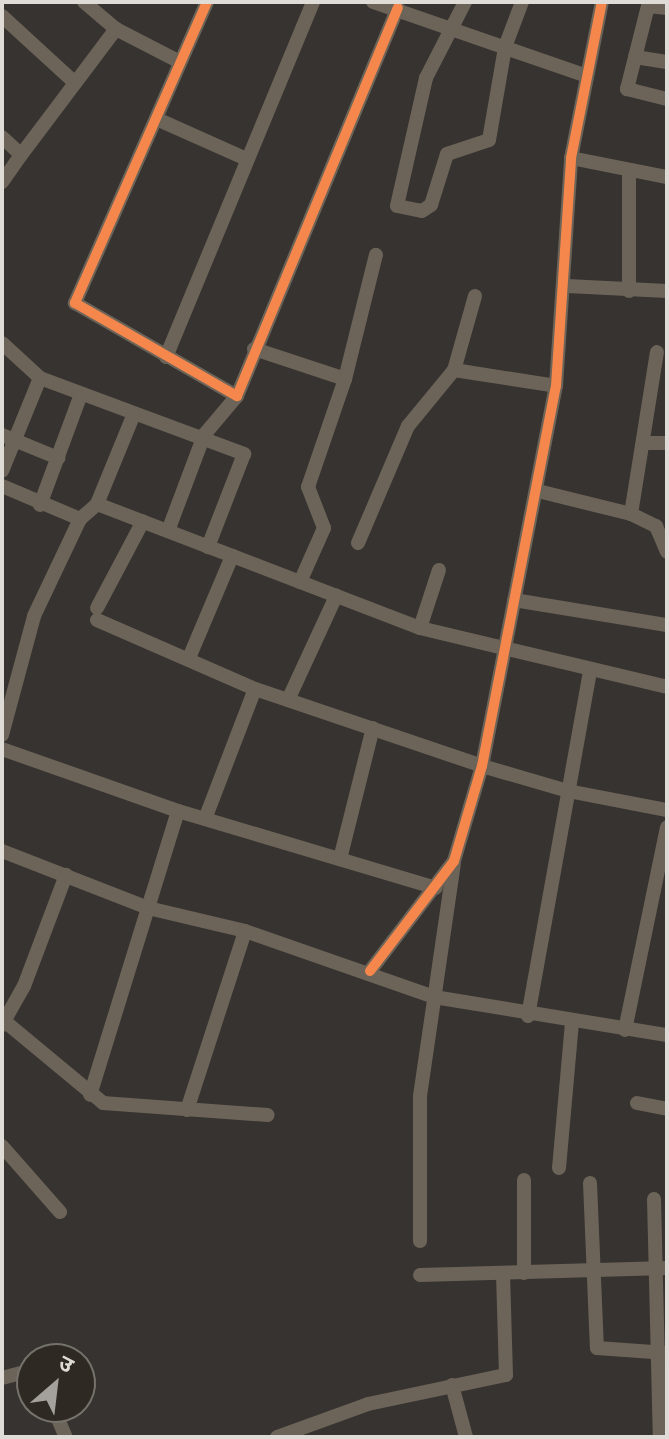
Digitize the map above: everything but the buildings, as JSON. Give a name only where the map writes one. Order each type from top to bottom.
[{"type":"street","points":[[84,2],[116,29],[180,62]]},
{"type":"street","points":[[207,2],[180,62],[159,120],[75,303],[237,396]]},
{"type":"street","points":[[166,357],[244,158],[313,2]]},
{"type":"street","points":[[373,2],[398,8],[584,75]]},
{"type":"street","points":[[465,2],[426,78],[397,206],[422,211],[431,205],[447,154],[489,140],[505,47],[522,2]]},
{"type":"street","points":[[420,1241],[416,1158],[434,997],[454,861],[482,766],[538,491],[556,386],[567,286],[571,158],[584,75],[602,2]]},
{"type":"street","points":[[667,8],[648,4],[627,89],[667,99]]},
{"type":"street","points":[[168,531],[204,435],[237,396],[398,8]]},
{"type":"street","points":[[2,16],[75,83]]},
{"type":"street","points":[[2,182],[116,29]]},
{"type":"street","points":[[635,57],[667,62]]},
{"type":"street","points":[[159,120],[244,158]]},
{"type":"street","points":[[2,137],[21,155]]},
{"type":"street","points":[[571,158],[667,177]]},
{"type":"street","points":[[629,170],[629,291]]},
{"type":"street","points":[[300,582],[324,528],[308,487],[345,379],[376,255]]},
{"type":"street","points":[[567,286],[667,291]]},
{"type":"street","points":[[358,543],[408,426],[454,370],[475,296]]},
{"type":"street","points":[[2,343],[40,378],[80,397],[204,435],[244,454],[208,547]]},
{"type":"street","points":[[254,349],[345,379]]},
{"type":"street","points":[[631,514],[657,352]]},
{"type":"street","points":[[454,370],[556,386]]},
{"type":"street","points":[[2,471],[8,438],[40,378]]},
{"type":"street","points":[[40,505],[80,397]]},
{"type":"street","points":[[2,735],[34,616],[80,519],[97,504],[134,414]]},
{"type":"street","points":[[8,438],[58,458]]},
{"type":"street","points":[[643,443],[667,443]]},
{"type":"street","points":[[2,486],[40,505],[80,519]]},
{"type":"street","points":[[538,491],[631,514],[656,526],[667,552]]},
{"type":"street","points":[[97,504],[420,628],[506,652],[667,687]]},
{"type":"street","points":[[143,521],[97,614],[255,689],[482,766],[568,791],[667,810]]},
{"type":"street","points":[[189,658],[232,556]]},
{"type":"street","points":[[420,628],[439,570]]},
{"type":"street","points":[[288,700],[336,596]]},
{"type":"street","points":[[514,600],[667,625]]},
{"type":"street","points":[[528,1016],[590,672]]},
{"type":"street","points":[[205,819],[255,689]]},
{"type":"street","points":[[340,859],[373,728]]},
{"type":"street","points":[[2,749],[178,811],[436,888]]},
{"type":"street","points":[[90,1095],[178,811]]},
{"type":"street","points":[[625,1030],[660,891],[667,827]]},
{"type":"street","points":[[2,851],[148,908],[245,931],[370,971],[434,997],[528,1016],[667,1035]]},
{"type":"street","points":[[370,971],[454,861]]},
{"type":"street","points":[[66,875],[3,1022],[90,1095],[115,1106],[268,1115]]},
{"type":"street","points":[[187,1110],[245,931]]},
{"type":"street","points":[[559,1168],[572,1023]]},
{"type":"street","points":[[637,1103],[667,1109]]},
{"type":"street","points":[[2,1146],[60,1212]]},
{"type":"street","points":[[524,1180],[524,1273]]},
{"type":"street","points":[[590,1183],[597,1348],[662,1353]]},
{"type":"street","points":[[654,1199],[660,1268],[660,1437]]},
{"type":"street","points":[[420,1275],[660,1268]]},
{"type":"street","points":[[277,1437],[368,1404],[507,1373],[503,1274]]},
{"type":"street","points":[[448,1437],[466,1434],[452,1385]]},
{"type":"cycle path","points":[[207,2],[75,303],[237,396],[398,8]]},
{"type":"cycle path","points":[[370,971],[454,861],[482,766],[556,386],[571,158],[602,2]]}]
